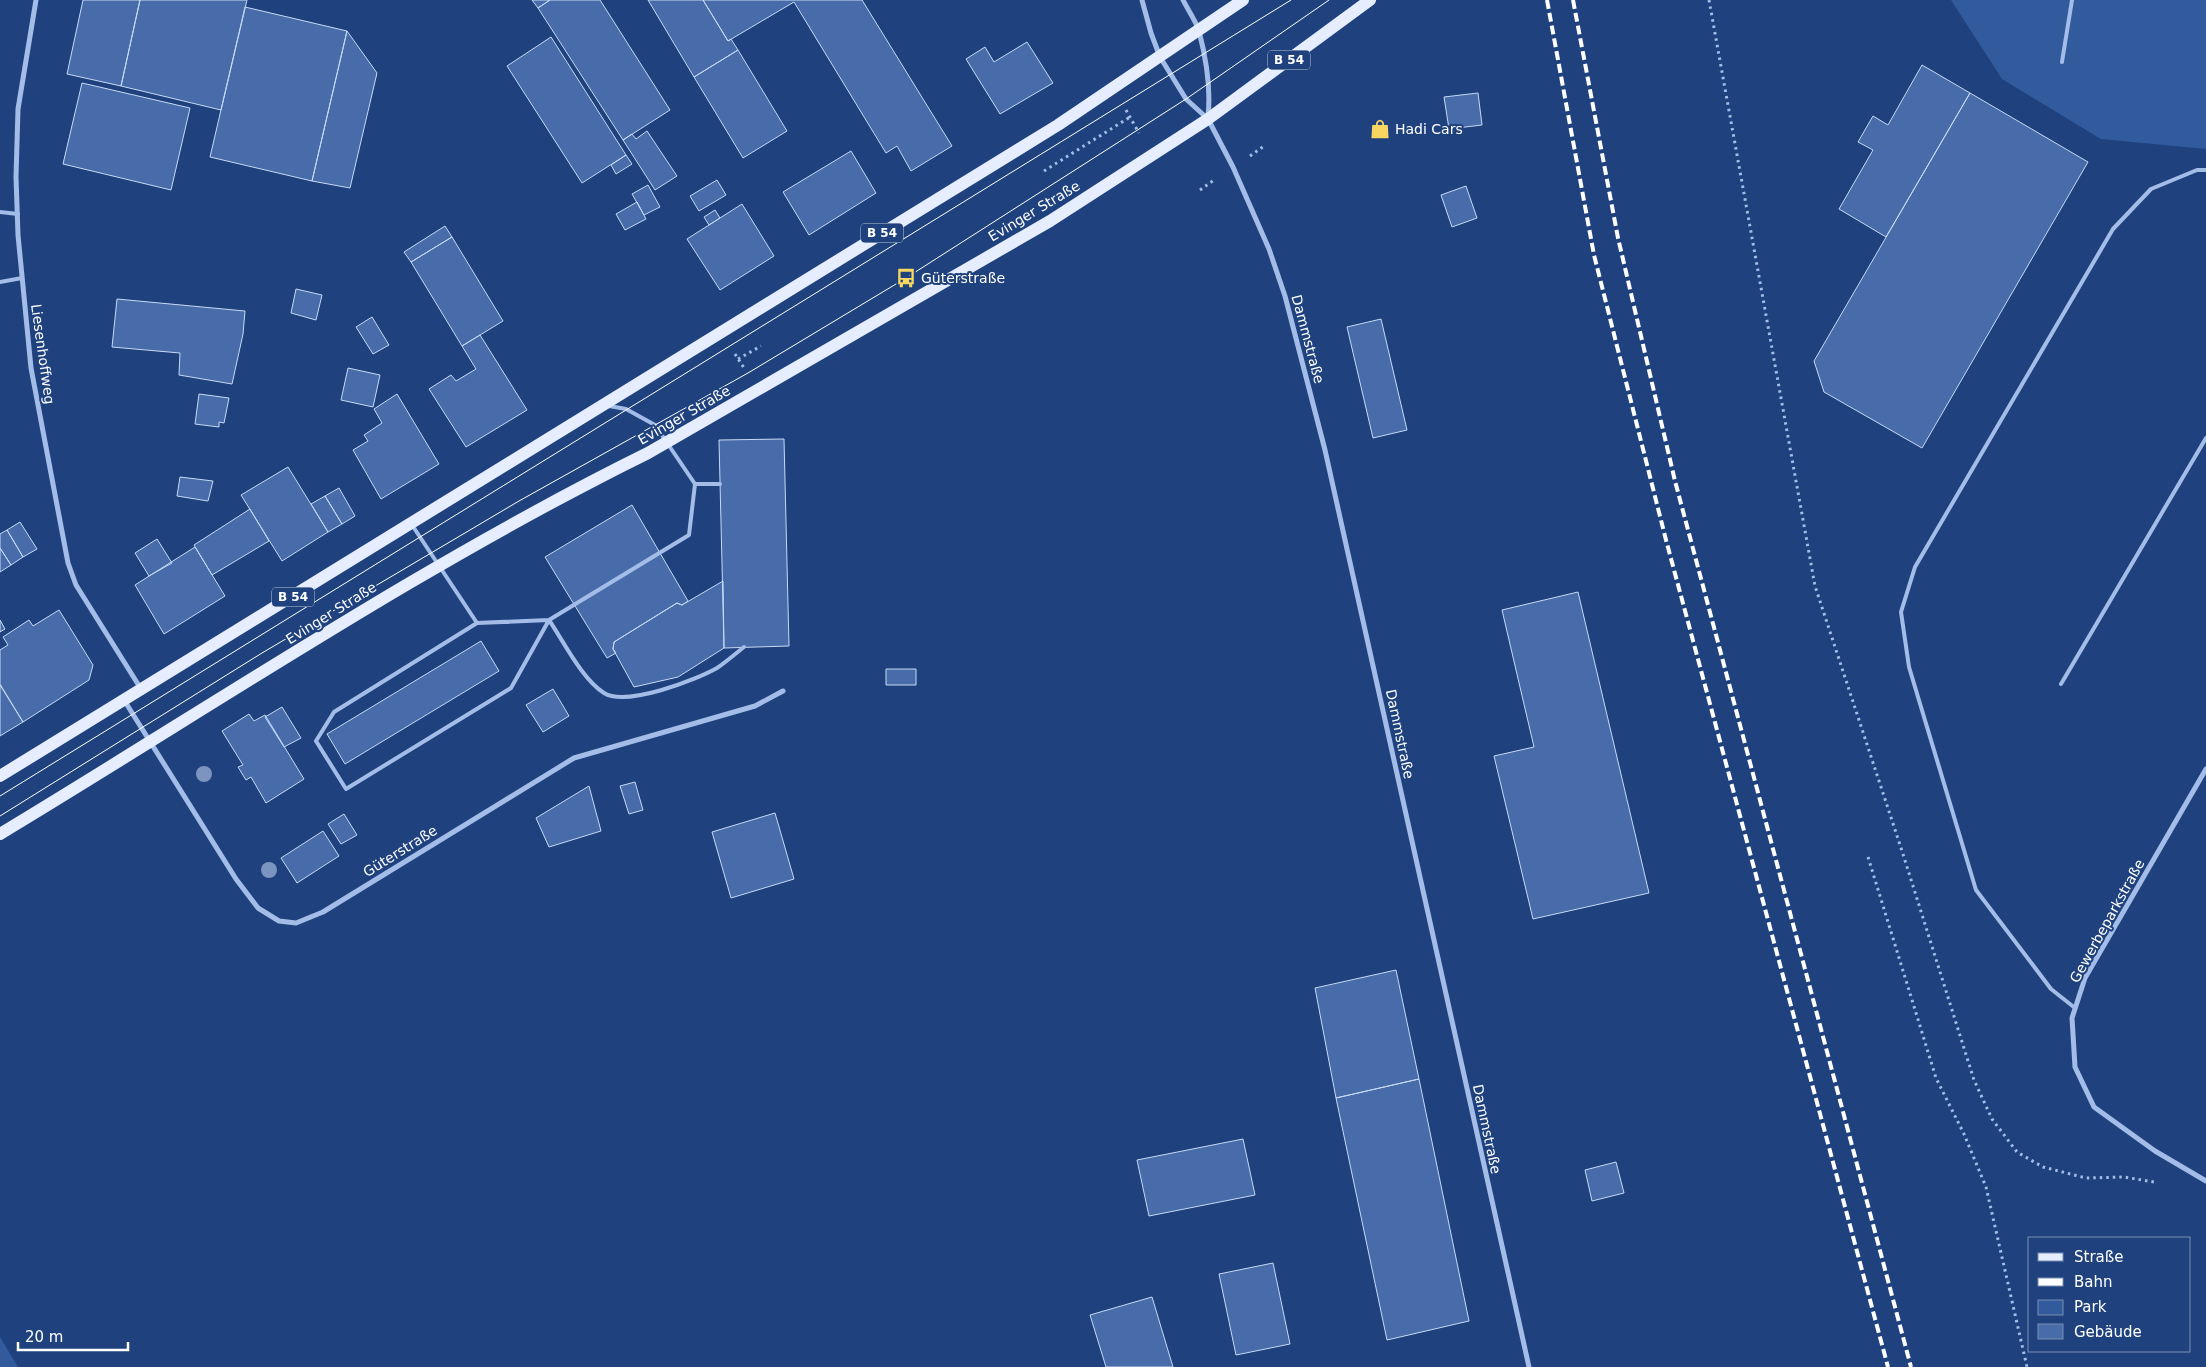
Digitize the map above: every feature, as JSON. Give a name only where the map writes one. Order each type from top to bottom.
[{"type":"main road","name":"B 54","points":[[0,776],[1113,89],[1243,0]]},
{"type":"main road","name":"Evinger Straße","points":[[0,834],[152,743],[439,565],[666,442],[1050,221],[1208,119],[1370,0]]},
{"type":"street","name":"Liesenhoffweg","points":[[36,0],[18,110],[16,177],[22,278],[31,368],[68,563],[76,585],[141,690]]},
{"type":"street","name":"Dammstraße","points":[[1142,0],[1160,57],[1186,99],[1208,119],[1233,167],[1268,249],[1285,296],[1325,450],[1528,1367]]},
{"type":"street","points":[[1183,0],[1199,30],[1210,99],[1208,119]]},
{"type":"street","name":"Güterstraße","points":[[124,700],[236,879],[258,908],[279,921],[296,923],[323,912],[574,758],[755,706],[783,691]]},
{"type":"street","name":"Gewerbeparkstraße","points":[[2206,769],[2085,978],[2072,1018],[2074,1067],[2094,1107],[2155,1151],[2206,1181]]},
{"type":"lane","points":[[2062,62],[2072,0]]},
{"type":"lane","points":[[2075,1008],[2051,989],[1976,890],[1909,667],[1901,612],[1915,567],[2114,229],[2151,189],[2198,170],[2206,170]]},
{"type":"lane","points":[[0,212],[18,214]]},
{"type":"lane","points":[[0,282],[22,278]]},
{"type":"lane","points":[[549,620],[511,688],[346,789],[316,741],[334,712],[477,623],[549,620],[689,535],[695,484],[655,425],[626,409],[602,404]]},
{"type":"lane","points":[[2061,684],[2206,438]]},
{"type":"lane","points":[[695,484],[720,484]]},
{"type":"lane","points":[[411,524],[477,623]]},
{"type":"lane","points":[[549,620],[589,680],[605,694],[623,698],[655,692],[689,682],[717,668],[744,647]]},
{"type":"path","points":[[1709,0],[1815,586],[1902,851],[1974,1080],[1992,1119],[2017,1152],[2043,1167],[2086,1178],[2124,1177],[2154,1182]]},
{"type":"path","points":[[1113,89],[1153,156]]},
{"type":"path","points":[[1044,171],[1130,117]]},
{"type":"path","points":[[721,332],[758,390]]},
{"type":"path","points":[[738,359],[761,346]]},
{"type":"path","points":[[1868,857],[1936,1078],[1964,1134],[1986,1187],[2028,1367]]},
{"type":"green space","points":[[1951,0],[2206,0],[2206,149],[2101,139],[2002,79]]},
{"type":"green space","points":[[0,1337],[18,1367],[0,1367]]},
{"type":"building","points":[[83,0],[140,0],[121,86],[67,74]]},
{"type":"building","points":[[140,0],[247,0],[221,110],[121,86]]},
{"type":"building","points":[[532,0],[550,0],[538,8]]},
{"type":"building","points":[[550,0],[600,0],[670,110],[623,140],[538,8]]},
{"type":"building","points":[[648,0],[703,0],[728,41],[731,39],[738,50],[694,77]]},
{"type":"building","points":[[703,0],[862,0],[952,146],[911,171],[897,146],[886,153],[794,2],[728,41]]},
{"type":"building","points":[[245,7],[347,31],[312,181],[210,157]]},
{"type":"building","points":[[347,31],[377,73],[350,188],[312,181]]},
{"type":"building","points":[[551,37],[626,155],[582,183],[507,66]]},
{"type":"building","points":[[1027,42],[1053,83],[1000,114],[966,59],[985,47],[994,62]]},
{"type":"building","points":[[738,50],[787,131],[743,158],[694,77]]},
{"type":"building","points":[[1922,65],[1970,93],[1886,237],[1839,209],[1873,150],[1858,142],[1873,116],[1888,125]]},
{"type":"building","points":[[82,83],[190,108],[171,190],[63,164]]},
{"type":"building","points":[[1478,93],[1482,125],[1449,129],[1444,97]]},
{"type":"building","points":[[1970,93],[2088,162],[1922,448],[1824,392],[1814,361]]},
{"type":"building","points":[[647,131],[677,176],[655,190],[623,140],[632,134],[636,139]]},
{"type":"building","points":[[851,151],[876,193],[809,235],[783,192]]},
{"type":"building","points":[[626,155],[632,164],[616,174],[611,165]]},
{"type":"building","points":[[717,180],[726,195],[699,211],[690,196]]},
{"type":"building","points":[[648,185],[660,207],[644,215],[632,194]]},
{"type":"building","points":[[1466,186],[1477,218],[1452,227],[1441,195]]},
{"type":"building","points":[[637,202],[646,219],[625,230],[616,214]]},
{"type":"building","points":[[742,204],[774,256],[720,290],[687,239]]},
{"type":"building","points":[[715,210],[720,218],[709,225],[704,217]]},
{"type":"building","points":[[445,226],[452,237],[411,262],[404,252]]},
{"type":"building","points":[[452,237],[503,321],[462,346],[411,262]]},
{"type":"building","points":[[296,289],[322,295],[316,320],[291,313]]},
{"type":"building","points":[[117,299],[245,311],[243,334],[232,384],[179,375],[180,353],[112,347]]},
{"type":"building","points":[[372,317],[389,345],[373,354],[356,327]]},
{"type":"building","points":[[1381,319],[1407,430],[1373,438],[1347,327]]},
{"type":"building","points":[[480,335],[527,410],[466,447],[429,389],[451,375],[456,381],[476,369],[462,346]]},
{"type":"building","points":[[348,368],[380,375],[373,407],[341,400]]},
{"type":"building","points":[[199,394],[229,398],[224,423],[219,422],[219,427],[195,424]]},
{"type":"building","points":[[397,394],[439,464],[381,499],[353,450],[368,441],[364,435],[382,423],[374,409]]},
{"type":"building","points":[[784,439],[789,646],[724,648],[719,440]]},
{"type":"building","points":[[288,467],[328,532],[282,561],[241,495]]},
{"type":"building","points":[[180,477],[213,481],[208,501],[177,496]]},
{"type":"building","points":[[339,488],[355,516],[342,524],[325,496]]},
{"type":"building","points":[[325,496],[342,524],[328,532],[311,504]]},
{"type":"building","points":[[632,505],[688,601],[682,605],[677,603],[614,642],[613,649],[616,653],[607,658],[545,557]]},
{"type":"building","points":[[250,509],[269,541],[212,575],[194,545]]},
{"type":"building","points":[[20,522],[37,549],[23,557],[7,530]]},
{"type":"building","points":[[7,530],[23,557],[11,565],[0,548],[0,534]]},
{"type":"building","points":[[157,539],[172,563],[149,576],[135,553]]},
{"type":"building","points":[[195,547],[225,596],[164,634],[135,585]]},
{"type":"building","points":[[0,548],[11,565],[0,572]]},
{"type":"building","points":[[723,581],[724,648],[678,677],[634,687],[613,649],[614,642],[677,603],[682,605]]},
{"type":"building","points":[[1578,592],[1649,893],[1533,919],[1494,756],[1534,747],[1502,610]]},
{"type":"building","points":[[59,610],[93,665],[89,680],[23,722],[0,684],[0,650],[8,645],[3,637],[29,620],[33,626]]},
{"type":"building","points":[[0,620],[5,629],[0,632]]},
{"type":"building","points":[[481,641],[499,671],[345,764],[327,734]]},
{"type":"building","points":[[886,669],[916,669],[916,685],[886,685]]},
{"type":"building","points":[[0,685],[23,722],[0,736]]},
{"type":"building","points":[[553,689],[569,716],[543,732],[526,705]]},
{"type":"building","points":[[282,707],[301,738],[284,747],[265,717]]},
{"type":"building","points":[[249,714],[254,721],[265,715],[304,779],[266,803],[251,777],[246,780],[238,767],[243,765],[222,731]]},
{"type":"building","points":[[635,782],[643,810],[629,814],[620,786]]},
{"type":"building","points":[[589,786],[601,831],[549,847],[536,818]]},
{"type":"building","points":[[775,813],[794,879],[731,898],[712,832]]},
{"type":"building","points":[[344,814],[357,835],[341,844],[328,824]]},
{"type":"building","points":[[323,831],[339,856],[297,883],[281,858]]},
{"type":"building","points":[[1396,970],[1419,1079],[1336,1098],[1315,988]]},
{"type":"building","points":[[1419,1079],[1469,1321],[1387,1340],[1336,1098]]},
{"type":"building","points":[[1243,1139],[1255,1195],[1149,1216],[1137,1160]]},
{"type":"building","points":[[1616,1162],[1624,1193],[1592,1201],[1585,1170]]},
{"type":"building","points":[[1273,1263],[1290,1344],[1236,1355],[1219,1274]]},
{"type":"building","points":[[1152,1297],[1173,1367],[1106,1367],[1090,1315]]},
{"type":"tram line","points":[[0,796],[1291,0]]},
{"type":"tram line","points":[[0,816],[262,653],[519,501],[748,373],[906,278],[1186,99],[1329,0]]},
{"type":"railway","points":[[1547,0],[1594,255],[1666,540],[1888,1367]]},
{"type":"railway","points":[[1573,0],[1618,238],[1675,481],[1911,1367]]},
{"type":"place","name":"Hadi Cars","points":[[1380,129]]},
{"type":"place","name":"Güterstraße","points":[[906,278]]}]
